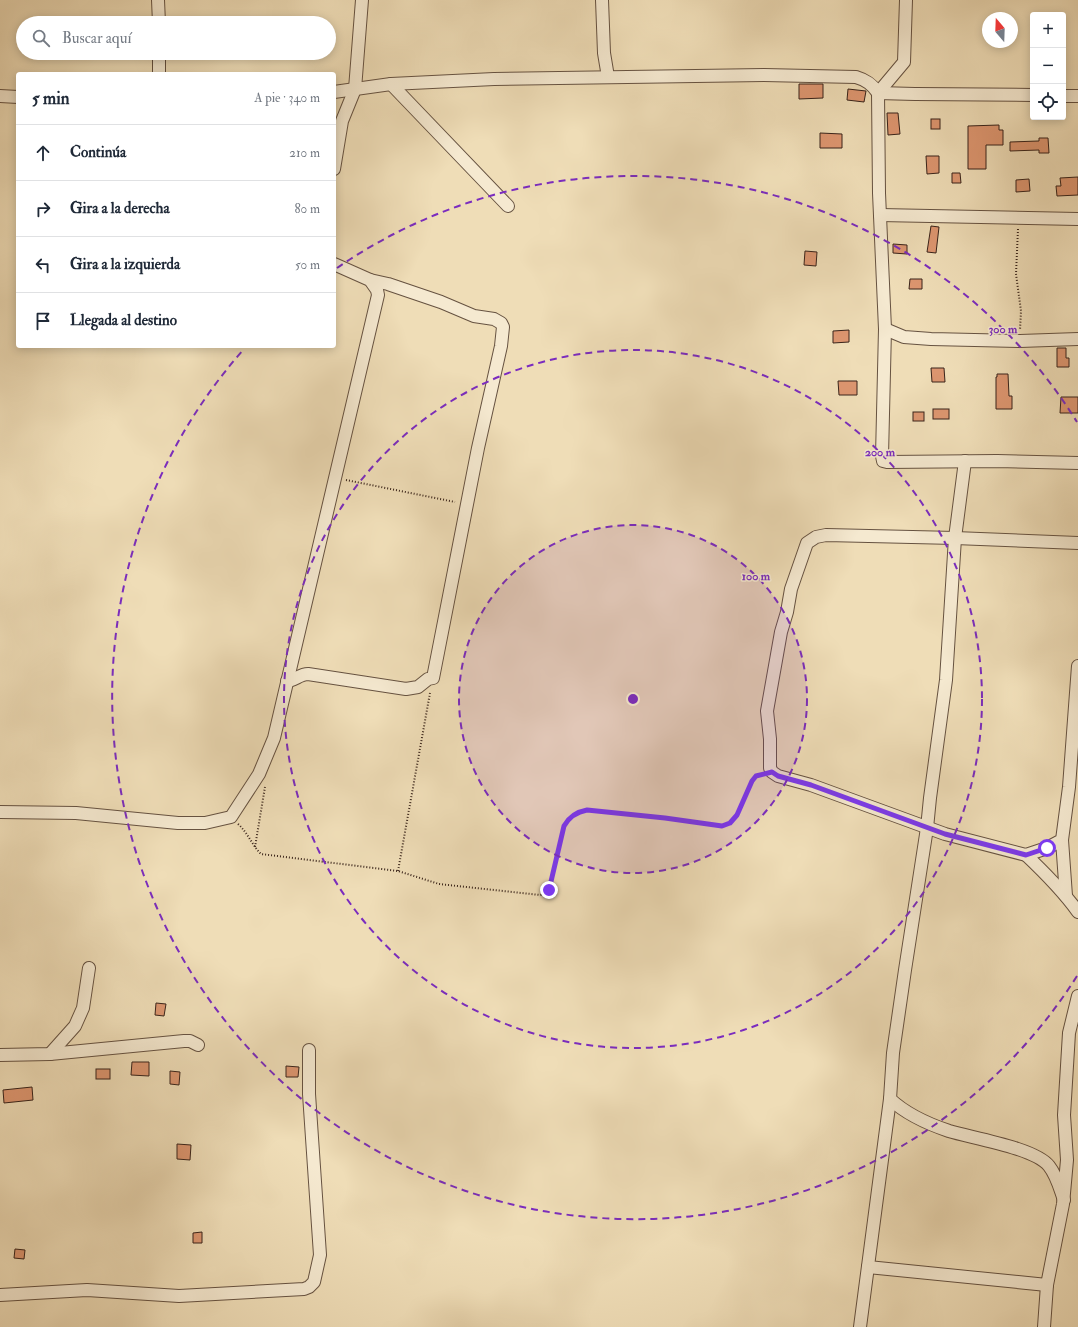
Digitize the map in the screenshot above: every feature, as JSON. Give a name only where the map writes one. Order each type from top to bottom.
[{"type":"street","points":[[158,0],[158,16]]},
{"type":"street","points":[[336,157],[342,121],[355,89],[362,0]]},
{"type":"street","points":[[602,0],[604,53],[608,76]]},
{"type":"street","points":[[878,93],[904,62],[906,0]]},
{"type":"street","points":[[159,60],[159,72]]},
{"type":"street","points":[[336,92],[391,84],[494,79],[608,76],[764,75],[856,77],[863,79],[871,84],[878,93],[880,215],[885,329],[882,414],[883,461],[1078,463]]},
{"type":"street","points":[[391,84],[508,206]]},
{"type":"street","points":[[878,93],[1030,96]]},
{"type":"street","points":[[0,96],[16,97]]},
{"type":"street","points":[[1066,96],[1078,96]]},
{"type":"street","points":[[880,215],[1078,219]]},
{"type":"street","points":[[287,681],[291,681],[302,675],[308,674],[406,689],[418,687],[428,679],[433,678],[466,504],[501,346],[503,327],[501,323],[494,319],[474,316],[435,300],[388,284],[370,280],[336,265]]},
{"type":"street","points":[[0,812],[76,813],[178,823],[205,823],[231,817],[259,774],[274,738],[378,295],[377,290],[370,280]]},
{"type":"street","points":[[885,329],[904,337],[931,339],[1078,339]]},
{"type":"street","points":[[860,1327],[890,1099],[893,1054],[928,828],[930,798],[946,680],[955,538],[964,461]]},
{"type":"street","points":[[1078,543],[826,535],[816,537],[807,543],[791,589],[787,612],[781,632],[768,711],[770,768],[772,772],[778,776],[811,785],[945,834],[1026,855],[1044,871],[1078,912]]},
{"type":"street","points":[[1066,896],[1062,840],[1069,787],[1078,666]]},
{"type":"street","points":[[1026,855],[1047,848],[1062,840]]},
{"type":"street","points":[[50,1054],[75,1026],[83,1008],[89,968]]},
{"type":"street","points":[[1044,1327],[1047,1285],[1064,1200],[1067,1160],[1064,1114],[1069,1033],[1078,996]]},
{"type":"street","points":[[0,1055],[50,1054],[184,1041],[190,1041],[198,1045]]},
{"type":"street","points":[[0,1295],[87,1290],[179,1296],[304,1289],[309,1287],[314,1282],[320,1255],[309,1094],[309,1050]]},
{"type":"street","points":[[890,1099],[901,1108],[923,1120],[949,1131],[992,1141],[1039,1158],[1049,1166],[1057,1181],[1064,1200]]},
{"type":"street","points":[[868,1267],[1047,1285]]},
{"type":"path","points":[[1019,218],[1016,274],[1021,311],[1020,340]]},
{"type":"path","points":[[335,478],[466,504]]},
{"type":"path","points":[[398,871],[433,678]]},
{"type":"path","points":[[231,817],[245,830],[261,854],[398,871],[439,884],[540,895],[545,894],[549,890],[564,826],[568,820],[578,812],[587,810],[665,818],[722,826],[730,823],[737,815],[752,781],[756,776],[772,772]]},
{"type":"path","points":[[255,847],[266,785]]},
{"type":"building","points":[[799,84],[823,84],[823,98],[799,99]]},
{"type":"building","points":[[848,89],[866,91],[864,102],[847,100]]},
{"type":"building","points":[[887,113],[898,113],[900,134],[888,135]]},
{"type":"building","points":[[931,119],[940,119],[940,129],[931,129]]},
{"type":"building","points":[[999,125],[999,130],[1003,130],[1003,145],[986,145],[986,169],[968,169],[968,126]]},
{"type":"building","points":[[820,133],[842,134],[842,148],[820,148]]},
{"type":"building","points":[[1039,138],[1048,138],[1049,153],[1039,153],[1039,150],[1010,151],[1010,142],[1039,141]]},
{"type":"building","points":[[926,156],[939,156],[939,173],[927,174]]},
{"type":"building","points":[[952,173],[960,173],[961,183],[952,183]]},
{"type":"building","points":[[1078,177],[1078,195],[1057,196],[1056,186],[1061,186],[1060,178]]},
{"type":"building","points":[[1029,179],[1030,191],[1016,192],[1016,180]]},
{"type":"building","points":[[931,226],[939,227],[936,253],[927,252]]},
{"type":"building","points":[[893,244],[907,245],[907,254],[893,253]]},
{"type":"building","points":[[805,251],[817,252],[816,266],[804,265]]},
{"type":"building","points":[[910,279],[922,279],[922,289],[909,289]]},
{"type":"building","points":[[849,330],[849,342],[833,343],[833,331]]},
{"type":"building","points":[[1057,348],[1066,348],[1066,358],[1069,358],[1069,367],[1057,367]]},
{"type":"building","points":[[931,368],[944,368],[945,382],[932,382]]},
{"type":"building","points":[[997,374],[1008,374],[1009,396],[1012,396],[1012,409],[996,409]]},
{"type":"building","points":[[838,381],[857,381],[857,395],[839,395]]},
{"type":"building","points":[[1061,397],[1078,397],[1078,413],[1060,413]]},
{"type":"building","points":[[933,409],[949,409],[949,419],[933,419]]},
{"type":"building","points":[[913,412],[924,412],[924,421],[913,421]]},
{"type":"building","points":[[156,1003],[166,1004],[164,1016],[155,1015]]},
{"type":"building","points":[[132,1062],[149,1062],[149,1076],[131,1075]]},
{"type":"building","points":[[286,1066],[299,1067],[298,1077],[286,1077]]},
{"type":"building","points":[[96,1069],[110,1069],[110,1079],[96,1079]]},
{"type":"building","points":[[170,1071],[180,1072],[179,1085],[170,1084]]},
{"type":"building","points":[[32,1087],[33,1100],[4,1103],[3,1090]]},
{"type":"building","points":[[177,1144],[191,1145],[190,1160],[177,1159]]},
{"type":"building","points":[[202,1232],[202,1243],[193,1243],[193,1233]]},
{"type":"building","points":[[15,1249],[25,1250],[24,1259],[14,1258]]},
{"type":"route","points":[[549,890],[564,826],[568,820],[578,812],[587,810],[665,818],[722,826],[730,823],[737,815],[752,781],[756,776],[772,772],[778,776],[811,785],[945,834],[1026,855],[1047,848]]}]
